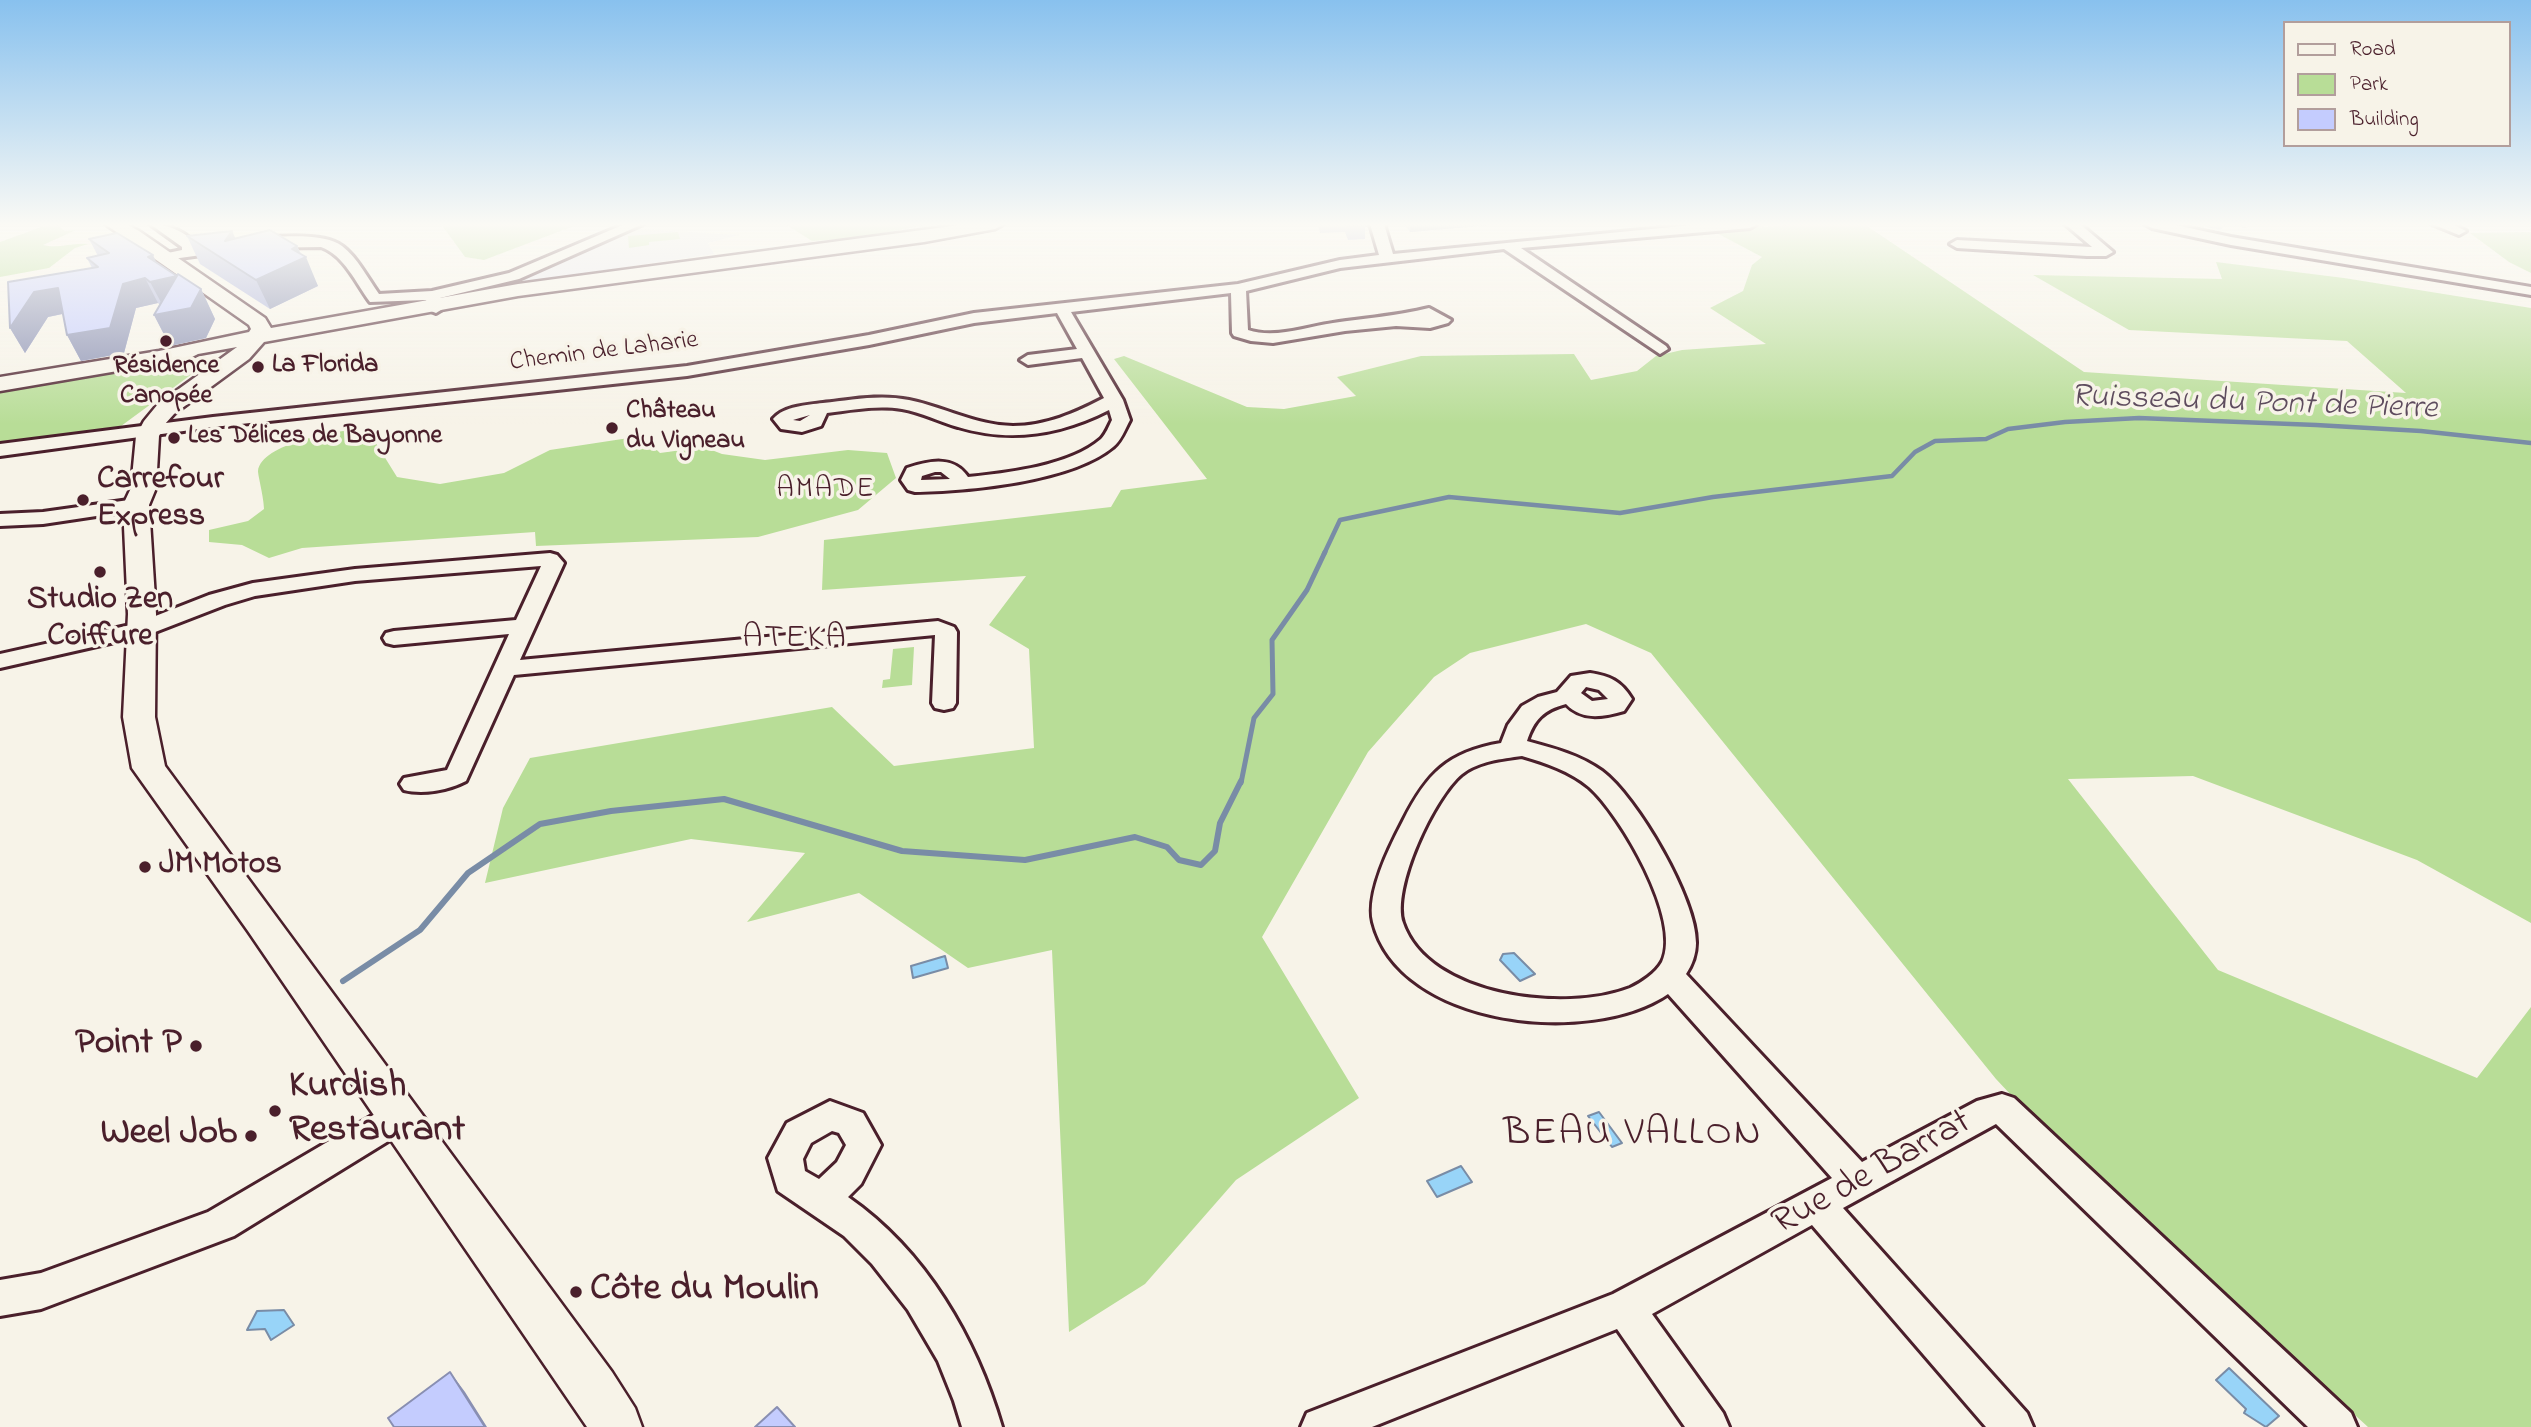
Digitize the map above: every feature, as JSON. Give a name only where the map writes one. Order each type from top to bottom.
[{"type":"main road","points":[[196,291],[244,337]]},
{"type":"main road","points":[[0,383],[167,355],[244,337],[434,302],[514,291]]},
{"type":"main road","points":[[516,291],[434,302],[355,319],[244,337],[140,417],[139,432],[125,455],[128,496],[136,505],[142,629],[140,739],[149,768],[594,1390],[616,1427]]},
{"type":"street","points":[[370,291],[377,300]]},
{"type":"street","points":[[377,300],[434,302],[469,291]]},
{"type":"street","name":"Chemin de Laharie","points":[[1,452],[139,432],[687,371],[869,340],[974,318],[1216,291]]},
{"type":"street","points":[[1238,291],[1240,333],[1237,347],[1251,352],[1270,349],[1283,337],[1331,327],[1396,321]]},
{"type":"street","points":[[1574,291],[1660,349]]},
{"type":"street","points":[[355,319],[369,310],[377,300]]},
{"type":"street","points":[[962,483],[1044,471],[1081,460],[1109,441],[1121,420],[1114,400],[1062,309]]},
{"type":"street","points":[[1028,360],[1085,353]]},
{"type":"street","points":[[817,410],[881,401],[908,405],[970,426],[1012,430],[1039,429],[1076,420],[1114,400]]},
{"type":"street","points":[[0,520],[43,519],[136,505]]},
{"type":"street","points":[[0,661],[142,629],[217,600],[294,583],[471,564],[550,559],[553,563],[457,775],[447,780],[413,784]]},
{"type":"street","points":[[394,638],[524,626]]},
{"type":"street","points":[[505,668],[937,628],[946,632],[944,703]]},
{"type":"street","points":[[1512,749],[1520,720],[1542,702],[1571,696]]},
{"type":"street","points":[[1522,748],[1541,753],[1578,767],[1600,782],[1629,819],[1664,880],[1681,920],[1682,948],[1671,977],[1638,1000],[1599,1010],[1512,1008],[1443,984],[1398,944],[1387,919],[1388,894],[1410,830],[1451,770],[1474,757],[1512,749],[1522,748]]},
{"type":"street","points":[[1671,977],[1857,1182]]},
{"type":"street","name":"Rue de Barrat","points":[[1321,1427],[1625,1308],[1818,1206],[1989,1111],[2002,1108],[2337,1427]]},
{"type":"street","points":[[0,1298],[41,1291],[157,1251],[221,1224],[399,1118]]},
{"type":"street","points":[[822,1199],[865,1232],[915,1291],[960,1362],[982,1427]]},
{"type":"street","points":[[1818,1206],[2013,1427]]},
{"type":"street","points":[[1625,1308],[1709,1427]]},
{"type":"green space","points":[[1743,291],[1963,291],[2084,372],[2406,393],[2347,341],[2129,330],[2060,291],[2422,291],[2531,308],[2531,923],[2417,860],[2193,776],[2068,779],[2218,970],[2477,1078],[2531,1007],[2531,1427],[2368,1427],[2044,1130],[1996,1079],[1651,653],[1586,624],[1470,653],[1434,677],[1368,752],[1262,937],[1359,1098],[1236,1180],[1145,1284],[1069,1332],[1052,950],[968,968],[859,893],[747,922],[805,853],[691,839],[485,883],[503,808],[530,758],[832,707],[894,766],[1034,748],[1029,649],[989,625],[1026,576],[822,590],[824,540],[1111,507],[1121,490],[1207,479],[1114,359],[1124,356],[1247,407],[1284,409],[1356,396],[1337,377],[1421,356],[1574,354],[1591,380],[1637,371],[1656,356],[1682,350],[1766,344],[1710,308]]},
{"type":"green space","points":[[199,364],[196,371],[117,429],[0,445],[0,388],[86,373]]},
{"type":"green space","points":[[357,429],[374,440],[397,477],[440,484],[504,473],[550,450],[642,436],[660,453],[704,447],[722,454],[765,460],[848,450],[887,453],[896,478],[858,510],[758,537],[536,546],[535,532],[302,548],[269,558],[242,545],[209,542],[209,530],[248,521],[264,509],[258,471],[262,461],[272,453],[301,441]]},
{"type":"green space","points":[[914,647],[912,685],[882,688],[883,680],[890,679],[893,649]]},
{"type":"water","points":[[1514,953],[1535,974],[1520,981],[1500,960],[1503,954]]},
{"type":"water","points":[[945,956],[948,968],[913,978],[911,966]]},
{"type":"water","points":[[1599,1112],[1622,1143],[1612,1147],[1588,1116]]},
{"type":"water","points":[[1461,1166],[1472,1182],[1437,1197],[1427,1181]]},
{"type":"water","points":[[284,1310],[294,1325],[271,1340],[265,1329],[247,1330],[257,1311]]},
{"type":"water","points":[[2229,1368],[2279,1416],[2266,1427],[2244,1413],[2246,1409],[2216,1380]]},
{"type":"building","points":[[8,291],[42,291],[34,292],[10,328]]},
{"type":"building","points":[[58,291],[121,291],[110,328],[67,335]]},
{"type":"building","points":[[168,291],[200,291],[191,308],[154,315]]},
{"type":"building","points":[[450,1372],[485,1427],[394,1427],[388,1418]]},
{"type":"building","points":[[777,1407],[795,1427],[755,1427]]},
{"type":"waterway","name":"Ruisseau du Pont de Pierre","points":[[1324,554],[1340,520],[1449,497],[1620,513],[1713,497],[1892,476],[1915,452],[1935,441],[1986,439],[2008,429],[2065,422],[2139,418],[2316,425],[2421,431],[2531,443]]},
{"type":"waterway","name":"Ruisseau du Pont de Pierre","points":[[1241,783],[1254,718],[1273,694],[1272,640],[1307,590],[1325,552]]},
{"type":"waterway","name":"Ruisseau du Pont de Pierre","points":[[343,981],[420,930],[468,873],[540,824],[611,811],[724,799],[902,851],[1025,860],[1135,837],[1167,847],[1179,860],[1201,865],[1215,851],[1220,823],[1241,781]]},
{"type":"place","name":"Résidence Canopée","points":[[166,341]]},
{"type":"place","name":"La Florida","points":[[258,367]]},
{"type":"place","name":"Château du Vigneau","points":[[612,428]]},
{"type":"place","name":"Les Délices de Bayonne","points":[[174,438]]},
{"type":"place","name":"Carrefour Express","points":[[83,500]]},
{"type":"place","name":"Studio Zen Coiffure","points":[[100,572]]},
{"type":"place","name":"JM Motos","points":[[145,867]]},
{"type":"place","name":"Point P","points":[[196,1046]]},
{"type":"place","name":"Kurdish Restaurant","points":[[275,1111]]},
{"type":"place","name":"Weel Job","points":[[251,1136]]},
{"type":"place","name":"Côte du Moulin","points":[[576,1292]]},
{"type":"district","name":"AMADE","points":[[826,491]]},
{"type":"district","name":"ATEKA","points":[[795,641]]},
{"type":"district","name":"BEAU VALLON","points":[[1633,1136]]}]
